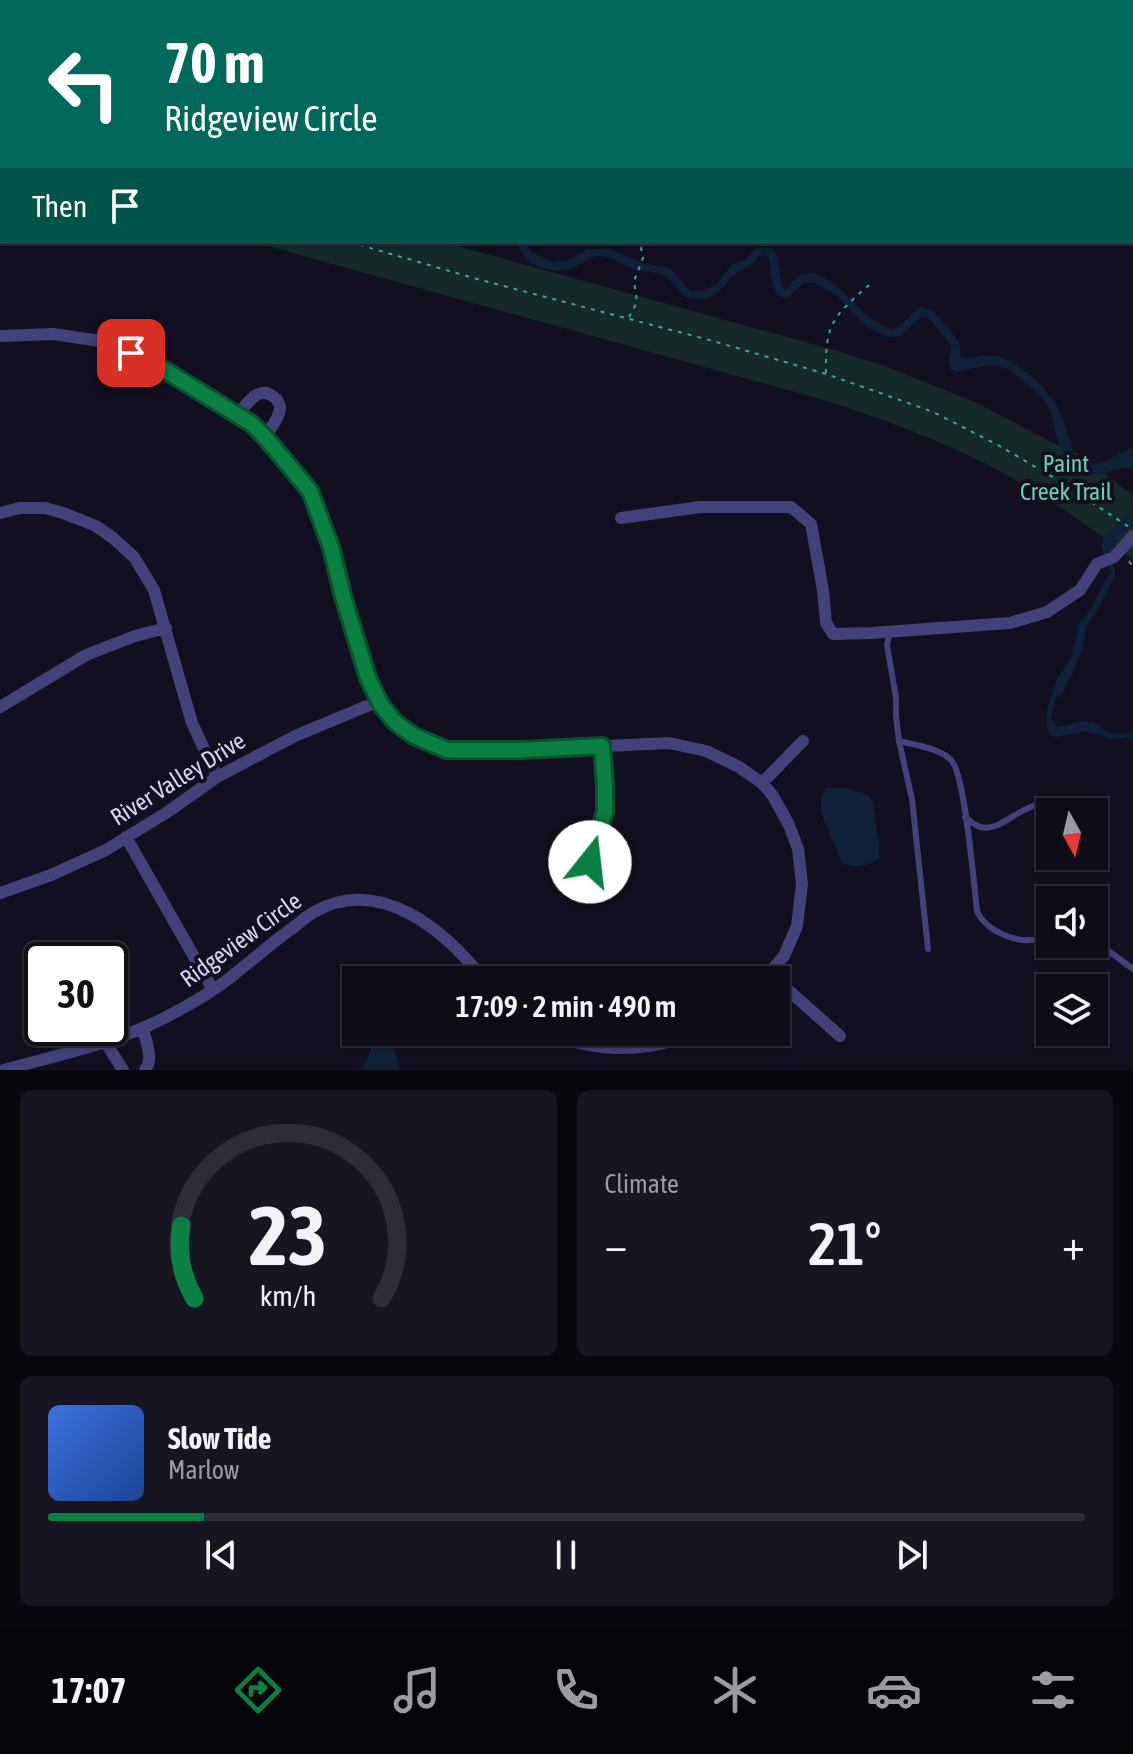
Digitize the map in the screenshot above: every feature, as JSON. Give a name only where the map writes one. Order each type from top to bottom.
[{"type":"street","points":[[0,336],[53,334],[107,342],[155,364],[238,414],[265,437],[310,491],[331,547],[368,678],[379,701],[395,722],[414,736],[447,750],[669,743],[706,751],[739,767],[762,783],[789,825],[798,849],[802,884],[797,926],[784,956],[775,966]]},
{"type":"street","points":[[238,414],[254,396],[263,392],[272,394],[280,408],[265,437]]},
{"type":"street","points":[[621,518],[700,507],[791,507],[811,524],[826,623],[833,634],[1010,623],[1047,612],[1080,590],[1097,564],[1114,557],[1133,536]]},
{"type":"street","points":[[0,513],[20,508],[45,508],[96,526],[134,557],[154,590],[192,723],[217,777]]},
{"type":"street","points":[[0,707],[86,655],[166,628]]},
{"type":"street","name":"River Valley Drive","points":[[0,893],[51,875],[106,850],[217,777],[295,736],[379,701]]},
{"type":"street","points":[[762,783],[803,741]]},
{"type":"street","points":[[590,862],[605,811],[602,746]]},
{"type":"street","points":[[126,837],[213,990]]},
{"type":"street","name":"Ridgeview Circle","points":[[128,1035],[213,990],[314,912],[337,903],[365,899],[397,907],[439,933],[471,966]]},
{"type":"street","points":[[790,995],[840,1036]]},
{"type":"street","points":[[143,1029],[149,1056],[149,1065],[145,1070]]},
{"type":"street","name":"Ridgeview Circle","points":[[4,1070],[95,1046]]},
{"type":"street","points":[[108,1046],[123,1070]]},
{"type":"street","points":[[587,1046],[645,1046]]},
{"type":"lane","points":[[890,631],[887,645],[899,741],[912,799],[928,949]]},
{"type":"lane","points":[[899,741],[944,754],[954,762],[961,785],[980,920],[1020,940],[1036,939]]},
{"type":"lane","points":[[965,817],[985,829],[1036,805]]},
{"type":"lane","points":[[1108,950],[1133,969]]},
{"type":"path","points":[[357,244],[826,374],[933,412],[998,445],[1100,506],[1133,530]]},
{"type":"path","points":[[628,319],[637,302],[634,281],[643,258],[640,244]]},
{"type":"path","points":[[826,374],[828,330],[840,312],[869,285]]},
{"type":"green space","name":"Paint Creek Trail","points":[[260,244],[450,244],[879,364],[977,403],[1083,456],[1133,496],[1133,560],[1064,510],[990,466],[885,421],[820,399]]},
{"type":"water","points":[[517,244],[526,244],[530,251],[551,262],[570,260],[587,249],[612,250],[642,263],[670,268],[691,291],[703,291],[716,284],[732,265],[745,260],[755,249],[771,249],[778,259],[784,289],[806,273],[816,274],[837,286],[869,317],[890,329],[899,326],[921,307],[932,311],[959,343],[961,357],[1001,358],[1018,366],[1043,387],[1059,411],[1073,452],[1079,460],[1093,465],[1133,448],[1133,469],[1091,475],[1075,470],[1063,455],[1044,400],[1010,371],[990,365],[957,372],[951,370],[951,345],[925,316],[920,317],[901,336],[888,337],[867,327],[836,295],[815,283],[803,283],[790,296],[782,297],[775,290],[766,255],[759,256],[735,274],[713,296],[694,299],[684,295],[663,275],[633,269],[611,258],[592,257],[577,266],[554,270],[531,262]]},
{"type":"water","points":[[1133,507],[1133,522],[1117,540],[1113,550],[1115,575],[1086,627],[1083,647],[1064,692],[1056,698],[1051,719],[1057,728],[1077,722],[1093,722],[1108,732],[1133,733],[1133,737],[1112,739],[1085,731],[1056,737],[1046,727],[1047,710],[1057,679],[1072,656],[1079,624],[1088,614],[1110,572],[1102,540]]},
{"type":"water","points":[[826,788],[847,788],[868,795],[873,803],[879,859],[861,866],[842,863],[821,813],[821,800]]},
{"type":"water","points":[[372,1046],[393,1046],[400,1070],[359,1070],[367,1061]]},
{"type":"route","points":[[131,353],[155,364],[252,424],[310,491],[331,547],[368,678],[381,705],[395,722],[414,736],[447,750],[602,746],[605,811],[590,862]]}]
